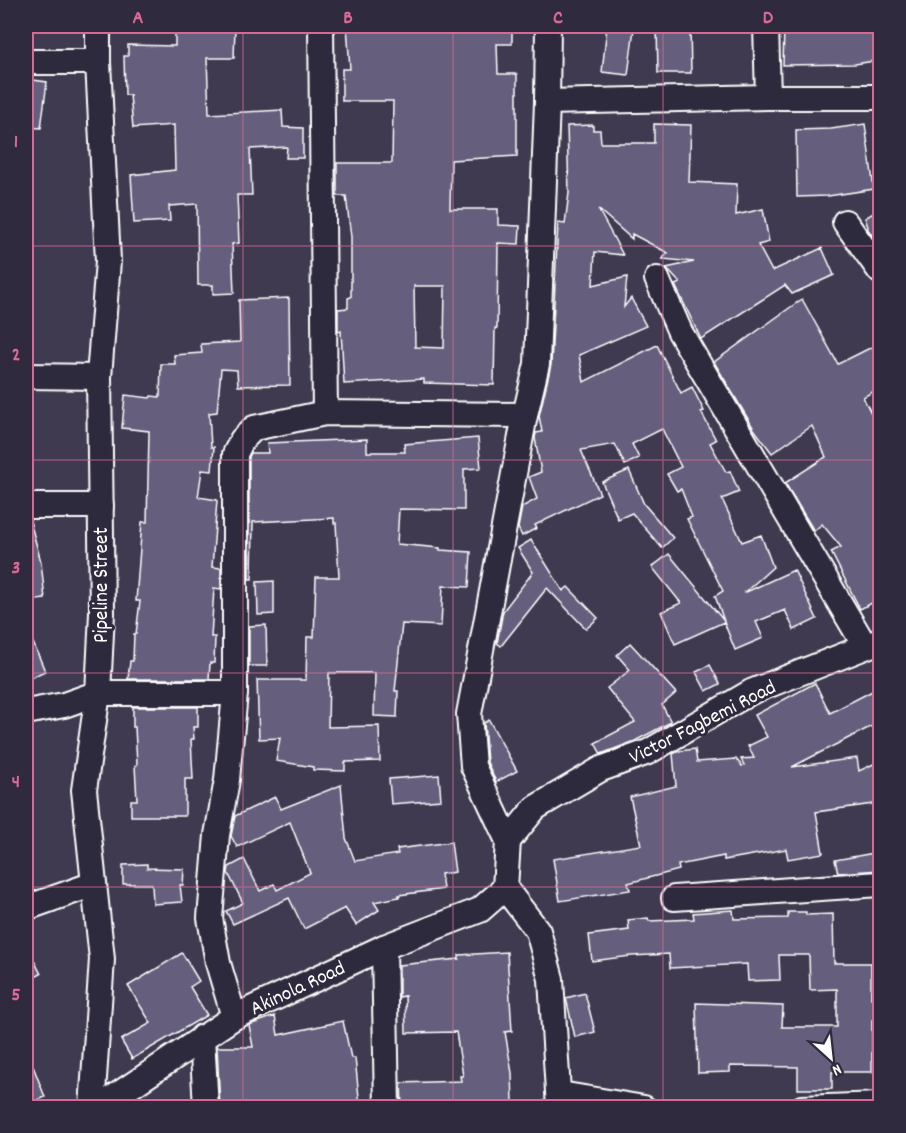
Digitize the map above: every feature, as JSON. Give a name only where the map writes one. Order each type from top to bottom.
[{"type":"street","name":"Pipeline Street","points":[[92,1107],[102,959],[84,790],[98,693],[102,613],[99,377],[108,261],[98,26]]},
{"type":"street","points":[[321,26],[325,413]]},
{"type":"street","points":[[548,26],[548,102],[537,364],[525,415],[469,714],[473,766],[508,841],[506,888],[538,931],[551,979],[560,1101],[644,1107]]},
{"type":"street","points":[[766,26],[768,97]]},
{"type":"street","points":[[26,62],[98,62]]},
{"type":"street","points":[[548,102],[875,97],[880,95]]},
{"type":"street","points":[[845,222],[880,271]]},
{"type":"street","points":[[657,279],[680,332],[873,644]]},
{"type":"street","points":[[26,376],[99,377]]},
{"type":"street","points":[[234,1017],[218,963],[210,918],[217,835],[227,780],[235,693],[235,454],[242,440],[254,428],[325,413],[525,415]]},
{"type":"street","points":[[26,506],[100,506]]},
{"type":"street","name":"Victor Fagbemi Road","points":[[508,841],[535,808],[601,769],[648,752],[751,692],[873,644]]},
{"type":"street","points":[[26,712],[64,705],[98,693],[235,693]]},
{"type":"street","points":[[26,908],[94,884]]},
{"type":"street","points":[[674,898],[880,885]]},
{"type":"street","name":"Akinola Road","points":[[98,1107],[234,1017],[384,947],[480,910],[506,888]]},
{"type":"street","points":[[384,947],[387,1107]]},
{"type":"street","points":[[202,1037],[206,1107]]},
{"type":"street","points":[[802,1107],[880,1105]]},
{"type":"building","points":[[175,26],[235,26],[234,58],[207,58],[209,114],[282,110],[283,127],[303,128],[303,158],[286,158],[287,147],[250,149],[252,195],[237,195],[239,243],[232,244],[234,293],[213,294],[213,285],[198,285],[197,204],[169,206],[170,221],[134,223],[131,175],[175,170],[174,125],[133,128],[130,95],[125,95],[124,56],[128,56],[128,45],[175,46]]},
{"type":"building","points":[[347,26],[507,26],[507,29],[512,29],[512,44],[497,44],[498,74],[517,74],[517,156],[451,160],[450,209],[498,209],[498,225],[520,226],[519,244],[498,243],[494,385],[424,383],[424,379],[344,384],[341,331],[338,332],[338,309],[348,308],[348,298],[351,297],[351,237],[346,196],[337,196],[337,163],[392,163],[393,101],[342,101],[342,69],[350,69]],"holes":[[[414,286],[445,286],[444,348],[415,347]]]},
{"type":"building","points":[[607,26],[634,28],[628,75],[602,72]]},
{"type":"building","points":[[818,26],[880,26],[880,60],[855,64],[783,65],[784,27],[818,28]]},
{"type":"building","points":[[690,27],[691,73],[658,73],[657,28]]},
{"type":"building","points":[[26,79],[47,82],[41,128],[26,127]]},
{"type":"building","points":[[654,124],[691,125],[689,182],[737,184],[736,215],[763,209],[769,242],[758,245],[772,271],[822,248],[834,275],[792,294],[785,285],[701,339],[675,285],[680,283],[666,268],[694,262],[662,259],[668,253],[632,234],[632,239],[598,209],[623,255],[595,252],[593,285],[627,277],[624,307],[631,298],[646,326],[579,355],[584,382],[657,345],[681,393],[692,387],[704,411],[701,412],[716,440],[710,443],[726,472],[730,471],[739,492],[722,499],[742,542],[761,535],[773,567],[744,593],[794,570],[817,619],[794,630],[785,610],[756,622],[763,638],[735,650],[724,622],[675,644],[661,612],[681,603],[652,567],[669,554],[724,621],[715,596],[723,591],[687,519],[692,517],[681,489],[677,491],[667,474],[681,467],[662,429],[632,444],[639,458],[625,465],[615,444],[581,450],[600,494],[535,525],[537,528],[522,536],[518,528],[522,507],[537,499],[529,477],[541,472],[535,438],[536,433],[542,432],[539,416],[551,365],[558,223],[565,224],[569,193],[567,126],[593,125],[593,130],[600,130],[601,143],[654,143]]},
{"type":"building","points":[[865,124],[874,189],[828,196],[797,197],[796,130],[831,129]]},
{"type":"building","points":[[880,209],[880,247],[867,228],[865,218]]},
{"type":"building","points":[[289,298],[290,385],[238,386],[237,370],[221,369],[217,412],[209,413],[211,447],[214,447],[212,471],[202,470],[198,497],[217,500],[212,567],[221,568],[221,589],[214,588],[211,637],[215,637],[214,663],[210,663],[209,679],[128,679],[130,661],[133,661],[134,634],[136,634],[140,601],[136,601],[142,522],[147,522],[149,431],[122,428],[125,395],[160,397],[161,364],[175,364],[174,355],[202,353],[201,344],[240,342],[239,300]]},
{"type":"building","points":[[802,299],[838,364],[880,343],[880,388],[863,397],[880,431],[880,599],[860,609],[831,552],[841,547],[822,524],[814,531],[785,483],[826,457],[812,426],[772,453],[754,429],[714,362]]},
{"type":"building","points":[[478,438],[481,468],[464,469],[464,510],[399,509],[397,544],[471,552],[469,587],[443,586],[441,626],[402,624],[395,691],[398,691],[397,717],[374,716],[375,673],[329,673],[328,727],[379,726],[380,761],[345,762],[345,771],[313,770],[313,767],[276,761],[280,738],[259,739],[257,680],[306,680],[307,637],[314,637],[316,577],[339,577],[336,523],[334,523],[334,518],[253,522],[252,579],[249,579],[249,457],[251,453],[268,453],[267,443],[367,439],[367,452],[405,452],[404,444]]},
{"type":"building","points":[[629,470],[644,504],[673,538],[662,548],[632,513],[618,519],[602,482]]},
{"type":"building","points":[[30,521],[41,562],[45,599],[26,601],[26,522]]},
{"type":"building","points":[[531,540],[563,591],[568,587],[598,618],[586,629],[547,588],[501,646],[497,643],[503,611],[533,572],[518,548]]},
{"type":"building","points":[[274,581],[274,614],[258,615],[257,582]]},
{"type":"building","points":[[266,625],[267,666],[249,666],[249,626]]},
{"type":"building","points":[[26,626],[45,671],[26,680]]},
{"type":"building","points":[[630,643],[676,693],[662,705],[671,722],[635,741],[601,754],[595,743],[635,722],[607,688],[630,670],[617,655]]},
{"type":"building","points":[[710,665],[720,684],[706,691],[696,672]]},
{"type":"building","points":[[815,683],[830,713],[880,687],[880,722],[792,767],[857,758],[859,771],[880,761],[880,803],[816,812],[823,853],[788,859],[786,849],[724,860],[724,856],[678,865],[679,870],[628,883],[630,890],[560,901],[553,859],[641,845],[630,797],[676,786],[673,754],[695,749],[697,762],[736,759],[742,766],[744,765],[741,759],[754,758],[748,746],[767,737],[755,715]]},
{"type":"building","points":[[133,707],[198,707],[198,727],[193,727],[194,739],[191,739],[193,779],[185,779],[185,816],[131,816],[131,800],[137,800]]},
{"type":"building","points":[[489,720],[517,771],[496,782],[487,762],[484,723]]},
{"type":"building","points":[[439,775],[441,800],[391,804],[389,779]]},
{"type":"building","points":[[341,785],[346,838],[355,861],[398,854],[397,849],[451,842],[455,872],[441,874],[443,889],[399,895],[399,897],[374,902],[379,910],[356,925],[345,908],[304,929],[289,898],[233,924],[226,911],[243,903],[228,873],[229,867],[244,859],[260,891],[274,884],[277,890],[310,873],[290,822],[237,847],[231,836],[235,816],[275,797],[281,809]]},
{"type":"building","points":[[880,852],[880,870],[838,873],[835,860]]},
{"type":"building","points":[[147,864],[147,868],[184,869],[183,885],[180,885],[182,902],[153,904],[152,884],[123,884],[123,865]]},
{"type":"building","points":[[733,910],[734,919],[788,918],[788,912],[806,912],[806,915],[833,914],[834,963],[871,963],[871,998],[877,998],[877,1020],[872,1020],[872,1072],[832,1072],[832,1089],[798,1089],[798,1067],[730,1066],[730,1072],[698,1073],[696,1003],[783,1006],[782,1027],[837,1027],[837,989],[810,990],[809,955],[779,955],[780,980],[748,981],[747,964],[670,968],[669,954],[592,961],[589,935],[629,930],[628,920],[694,919],[693,913]]},
{"type":"building","points":[[26,945],[41,974],[26,982]]},
{"type":"building","points":[[507,952],[512,1031],[505,1032],[512,1073],[513,1103],[402,1107],[401,1083],[461,1081],[460,1076],[463,1076],[456,1032],[406,1033],[405,996],[399,997],[399,965],[459,959],[459,955]]},
{"type":"building","points":[[182,953],[199,981],[190,987],[207,1015],[132,1059],[121,1040],[151,1023],[128,986]]},
{"type":"building","points":[[585,993],[595,1032],[575,1037],[566,998]]},
{"type":"building","points":[[275,1016],[278,1035],[343,1021],[351,1058],[355,1058],[360,1107],[220,1107],[217,1047],[253,1047],[249,1025]]},
{"type":"building","points":[[26,1048],[45,1097],[26,1105]]}]
